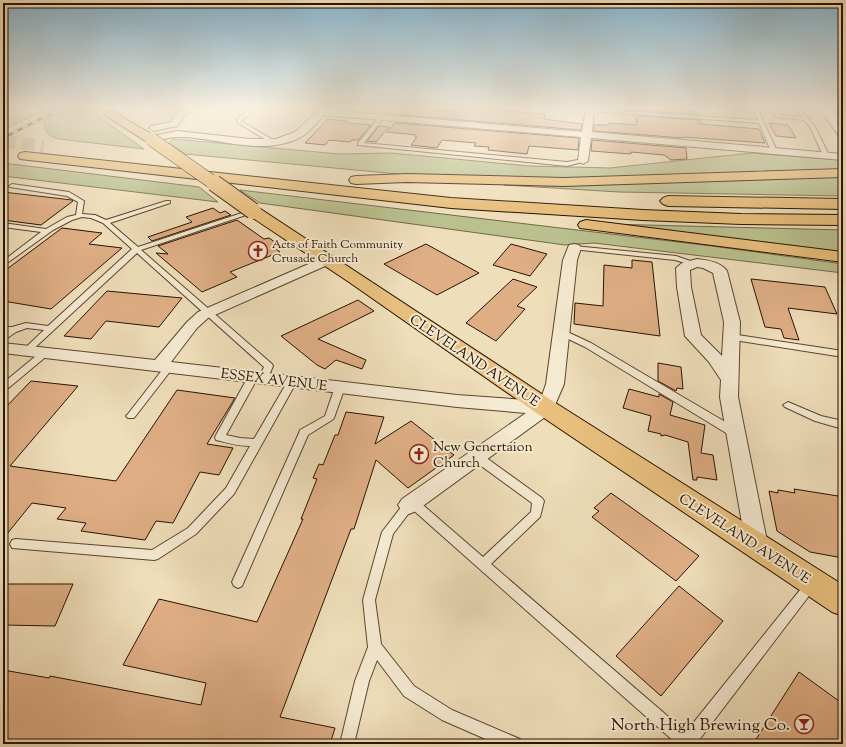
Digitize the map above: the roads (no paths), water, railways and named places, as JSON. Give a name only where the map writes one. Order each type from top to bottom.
[{"type":"main road","name":"CLEVELAND AVENUE","points":[[156,143],[253,211],[546,408],[843,602]]},
{"type":"main road","points":[[44,146],[356,180],[484,191],[608,199]]},
{"type":"main road","points":[[25,156],[402,199],[528,209],[741,219],[843,220]]},
{"type":"main road","points":[[356,180],[407,178],[481,182],[564,182],[843,174]]},
{"type":"main road","points":[[402,199],[500,215],[843,257]]},
{"type":"main road","points":[[652,200],[843,204]]},
{"type":"street","points":[[583,160],[586,143]]},
{"type":"street","points":[[679,143],[843,157]]},
{"type":"street","points":[[411,503],[546,408],[554,390],[570,260],[574,248]]},
{"type":"street","points":[[164,366],[192,325],[202,315],[327,260]]},
{"type":"street","points":[[730,380],[715,358],[693,336],[684,287],[683,268],[690,264],[713,266],[720,271],[732,322],[731,337],[730,380],[729,397],[757,546]]},
{"type":"street","name":"ESSEX AVENUE","points":[[3,348],[464,402],[546,408]]},
{"type":"lane","points":[[361,143],[360,144],[567,164],[583,160]]},
{"type":"lane","points":[[770,143],[774,151]]},
{"type":"lane","points":[[820,143],[826,155]]},
{"type":"lane","points":[[12,186],[69,194],[82,201],[79,215]]},
{"type":"lane","points":[[105,222],[168,202]]},
{"type":"lane","points":[[26,351],[137,250],[253,211]]},
{"type":"lane","points":[[3,264],[65,219],[79,215],[95,216],[105,222],[269,366],[258,377],[220,437],[240,442],[257,443]]},
{"type":"lane","points":[[3,225],[49,231]]},
{"type":"lane","points":[[574,248],[676,258],[695,264]]},
{"type":"lane","points":[[3,256],[13,257]]},
{"type":"lane","points":[[3,338],[13,330],[26,325],[51,329]]},
{"type":"lane","points":[[3,329],[13,330]]},
{"type":"lane","points":[[561,332],[588,345],[736,433]]},
{"type":"lane","points":[[731,337],[843,354]]},
{"type":"lane","points":[[3,388],[45,353]]},
{"type":"lane","points":[[131,416],[164,366]]},
{"type":"lane","points":[[16,544],[154,556],[192,531],[230,491],[292,381]]},
{"type":"lane","points":[[238,582],[304,433],[329,418],[340,387]]},
{"type":"lane","points":[[788,405],[818,419],[843,425]]},
{"type":"lane","points":[[477,456],[538,502],[536,514],[484,563]]},
{"type":"lane","points":[[347,744],[362,682],[375,647],[369,600],[388,532],[411,503],[484,563],[683,742],[813,582]]},
{"type":"lane","points":[[375,647],[409,691],[447,715],[514,744]]},
{"type":"tunnel","points":[[18,143],[44,146]]},
{"type":"place","name":"Acts of Faith Community Crusade Church","points":[[258,251]]},
{"type":"place","name":"New Genertaion Church","points":[[419,454]]},
{"type":"place","name":"North High Brewing Co.","points":[[804,724]]}]
